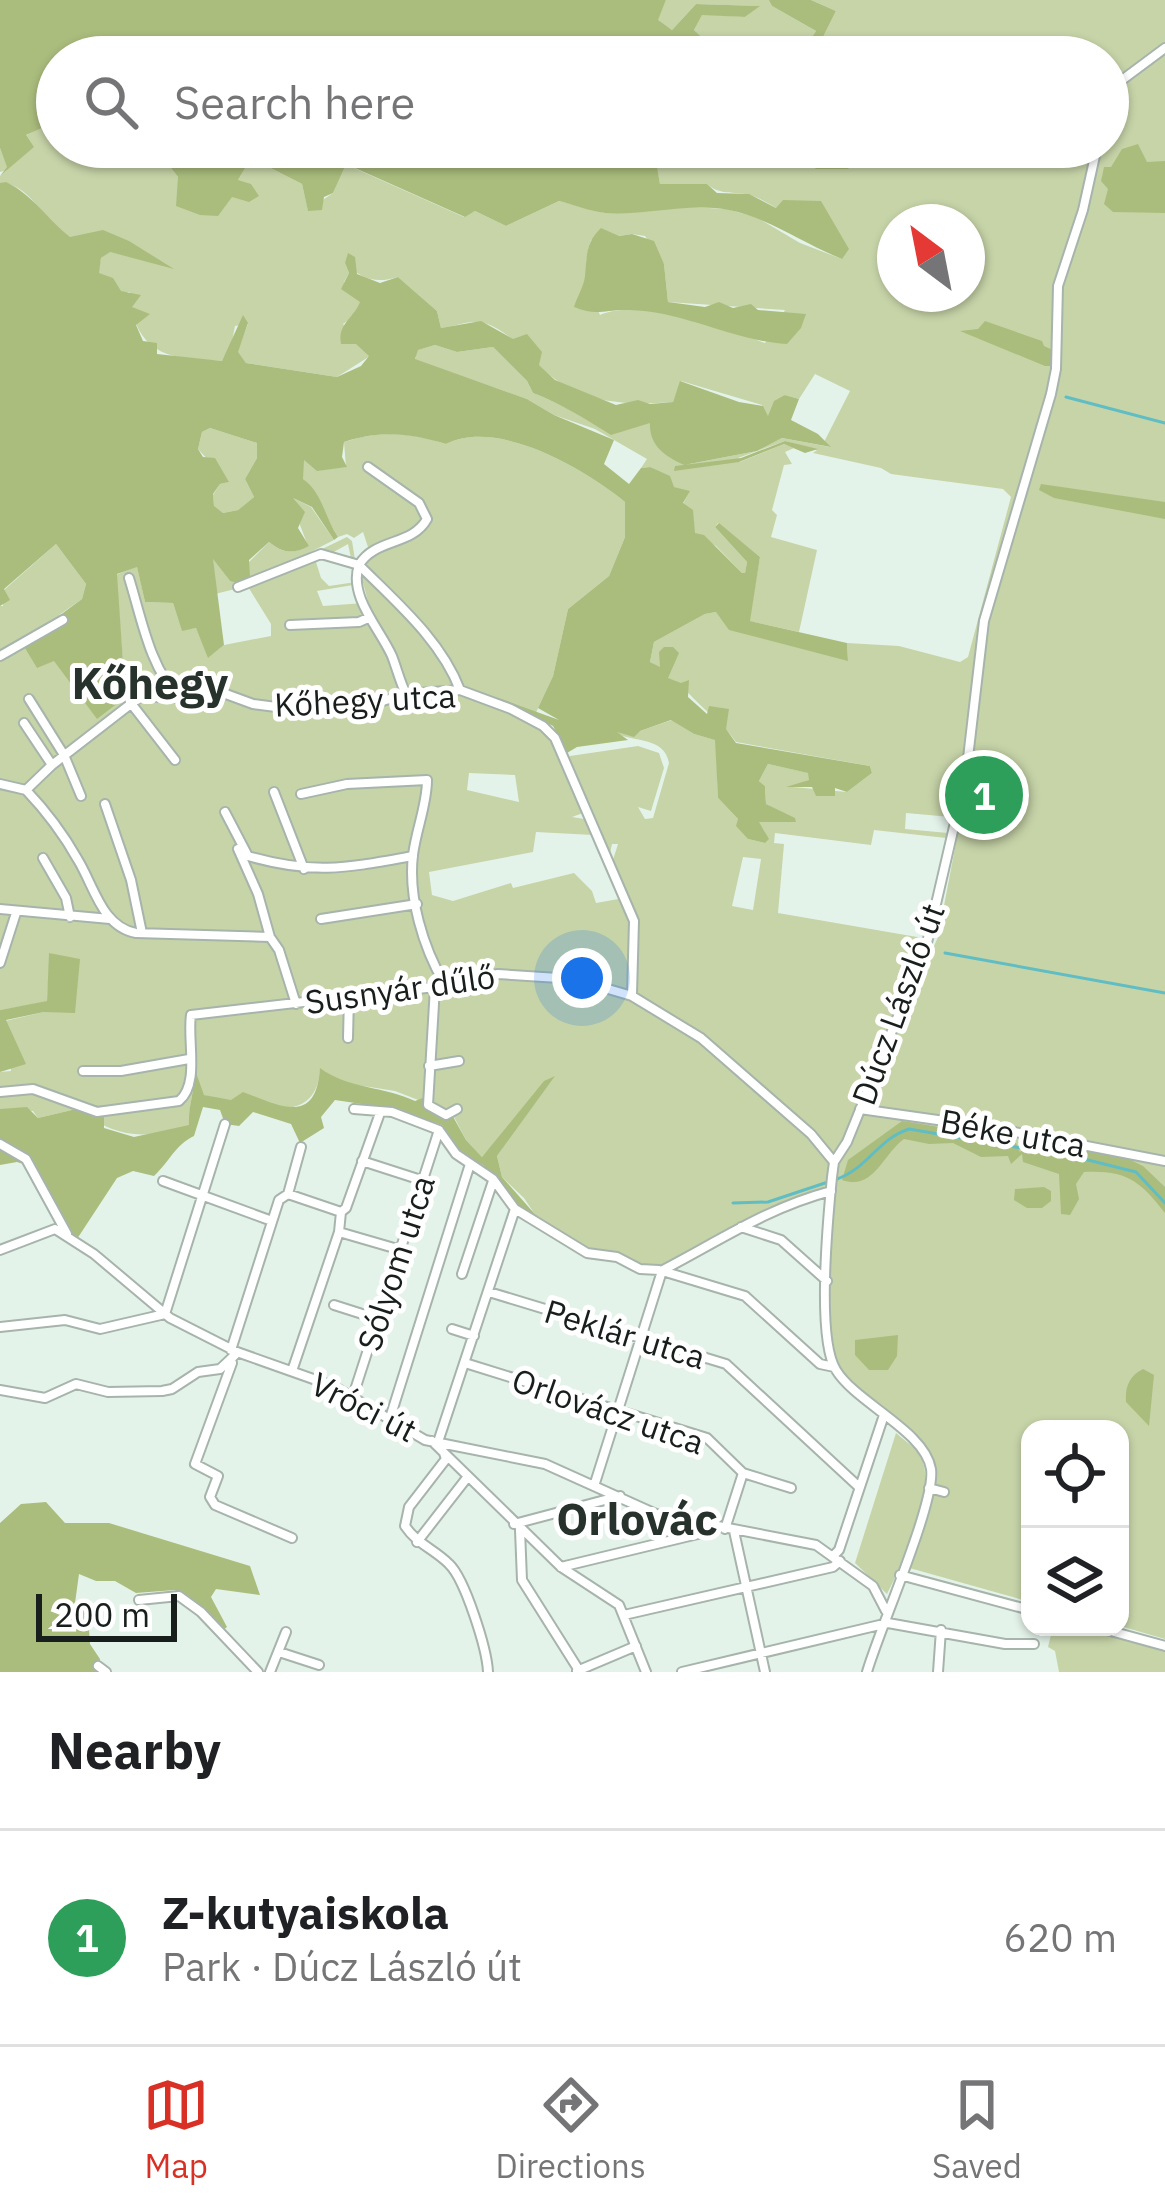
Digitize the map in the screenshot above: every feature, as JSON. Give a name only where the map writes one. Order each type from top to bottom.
[{"type":"street","points":[[1129,75],[1165,48]]},
{"type":"street","name":"Dúcz László út","points":[[834,1367],[826,1339],[834,1162],[926,947],[966,775],[984,621],[1052,394],[1057,369],[1058,286],[1084,210],[1092,168]]},
{"type":"street","points":[[368,467],[419,503],[427,519],[412,534],[369,550],[356,575],[368,618],[393,658],[406,694]]},
{"type":"street","points":[[238,587],[321,554],[340,556],[359,565],[404,608],[442,653],[460,690]]},
{"type":"street","points":[[129,578],[158,664],[168,686],[181,698]]},
{"type":"street","points":[[290,625],[368,618]]},
{"type":"street","points":[[0,656],[63,620]]},
{"type":"street","name":"Kőhegy utca","points":[[130,702],[148,695],[181,698],[215,690],[254,704],[299,710],[460,690],[543,726],[556,739],[634,921],[632,996]]},
{"type":"street","points":[[29,699],[64,755],[81,796]]},
{"type":"street","points":[[26,790],[130,702],[175,760]]},
{"type":"street","points":[[24,723],[52,765]]},
{"type":"street","points":[[301,794],[346,784],[423,778],[428,784],[413,856],[417,904],[440,985],[428,1107],[446,1115],[457,1109]]},
{"type":"street","points":[[0,784],[26,790],[44,808],[109,918],[123,931],[269,938]]},
{"type":"street","points":[[274,792],[304,869]]},
{"type":"street","points":[[105,804],[122,849],[142,933]]},
{"type":"street","points":[[225,812],[296,1004]]},
{"type":"street","points":[[238,847],[248,856],[304,869],[336,870],[413,856]]},
{"type":"street","points":[[43,858],[66,898],[70,917]]},
{"type":"street","points":[[320,920],[417,904]]},
{"type":"street","points":[[0,909],[109,918]]},
{"type":"street","points":[[0,963],[16,913]]},
{"type":"street","name":"Susnyár dűlő","points":[[189,1059],[191,1015],[518,974],[574,979],[632,996],[700,1038],[811,1134],[834,1162]]},
{"type":"street","points":[[348,1038],[349,996]]},
{"type":"street","points":[[0,1092],[33,1089],[98,1112],[179,1101],[189,1091],[189,1059],[121,1071],[83,1071]]},
{"type":"street","points":[[429,1066],[459,1061]]},
{"type":"street","points":[[354,1109],[392,1112],[439,1130],[456,1154],[494,1179],[515,1209],[587,1253],[745,1296],[820,1364],[834,1367],[926,1456],[932,1474],[929,1488],[900,1575],[886,1598],[887,1612],[868,1672]]},
{"type":"street","name":"Béke utca","points":[[860,1109],[994,1128],[1165,1161]]},
{"type":"street","name":"Sólyom utca","points":[[292,1371],[339,1232],[341,1212],[380,1112]]},
{"type":"street","points":[[0,1328],[52,1320],[100,1329],[165,1314],[225,1124]]},
{"type":"street","name":"Sólyom utca","points":[[353,1396],[439,1130]]},
{"type":"street","points":[[0,1144],[26,1159],[68,1235]]},
{"type":"street","points":[[292,1538],[214,1504],[210,1497],[218,1476],[195,1464],[279,1200],[288,1194],[301,1147]]},
{"type":"street","points":[[362,1161],[422,1180]]},
{"type":"street","points":[[390,1418],[470,1164]]},
{"type":"street","points":[[462,1274],[494,1179]]},
{"type":"street","points":[[163,1181],[273,1222]]},
{"type":"street","points":[[595,1483],[662,1271],[704,1251],[740,1226],[831,1184]]},
{"type":"street","points":[[288,1194],[341,1212]]},
{"type":"street","points":[[488,1672],[486,1647],[458,1576],[417,1542],[406,1529],[405,1516],[446,1459],[440,1445],[515,1209]]},
{"type":"street","points":[[740,1226],[781,1240],[827,1281]]},
{"type":"street","points":[[0,1250],[48,1230],[68,1235]]},
{"type":"street","points":[[339,1232],[401,1250]]},
{"type":"street","name":"Vróci út","points":[[68,1235],[165,1314],[234,1353],[353,1396],[440,1445],[545,1464],[656,1514],[803,1542],[837,1559],[886,1598]]},
{"type":"street","points":[[674,1265],[677,1276]]},
{"type":"street","name":"Peklár utca","points":[[489,1292],[726,1364],[859,1487]]},
{"type":"street","points":[[334,1305],[378,1319]]},
{"type":"street","points":[[452,1329],[474,1336]]},
{"type":"street","points":[[0,1390],[45,1398],[76,1384],[145,1394],[172,1389],[191,1375],[220,1369],[234,1353]]},
{"type":"street","name":"Orlovácz utca","points":[[465,1363],[707,1438],[743,1473],[791,1488]]},
{"type":"street","points":[[624,1615],[833,1567],[884,1415]]},
{"type":"street","points":[[440,1445],[466,1479],[561,1567],[611,1598],[624,1615],[646,1672]]},
{"type":"street","name":"Orlovácz utca","points":[[730,1530],[743,1473]]},
{"type":"street","points":[[417,1542],[466,1479]]},
{"type":"street","points":[[929,1488],[944,1492]]},
{"type":"street","points":[[517,1527],[621,1495]]},
{"type":"street","points":[[561,1567],[701,1533],[710,1526]]},
{"type":"street","points":[[517,1527],[522,1580],[578,1671],[636,1646]]},
{"type":"street","points":[[730,1530],[765,1672]]},
{"type":"street","points":[[900,1575],[1021,1608]]},
{"type":"street","points":[[139,1600],[179,1596],[201,1612],[258,1672]]},
{"type":"street","points":[[682,1672],[883,1624],[1034,1645]]},
{"type":"street","points":[[938,1672],[940,1630]]},
{"type":"street","points":[[270,1672],[286,1632]]},
{"type":"street","points":[[1129,1636],[1165,1646]]},
{"type":"street","points":[[279,1652],[319,1665]]},
{"type":"green space","points":[[0,0],[666,0],[658,20],[672,30],[696,4],[760,6],[745,17],[702,15],[694,30],[701,36],[36,36],[36,131],[26,135],[34,147],[0,176],[7,167],[0,148]]},
{"type":"green space","points":[[666,0],[770,0],[772,6],[816,31],[813,36],[701,36],[694,30],[702,14],[745,17],[759,6],[696,4],[672,30],[657,21]]},
{"type":"green space","points":[[769,0],[811,0],[836,11],[824,36],[813,36],[816,31]]},
{"type":"green space","points":[[811,0],[1165,0],[1165,1639],[1129,1629],[1129,1420],[1021,1420],[1021,1599],[906,1567],[928,1506],[932,1468],[913,1437],[849,1379],[831,1350],[828,1297],[834,1191],[786,1203],[664,1268],[640,1269],[617,1257],[587,1253],[540,1222],[502,1177],[497,1156],[552,1077],[482,1157],[466,1140],[452,1113],[395,1091],[338,1082],[320,1070],[316,1089],[306,1101],[276,1109],[203,1095],[195,1073],[190,1126],[157,1133],[118,1131],[76,1109],[38,1118],[33,1111],[0,1109],[0,1072],[11,1071],[5,1021],[44,1012],[75,1012],[50,953],[47,1002],[0,1010],[0,606],[4,590],[56,544],[86,584],[82,599],[59,615],[53,660],[131,693],[123,663],[116,575],[137,566],[145,602],[173,603],[182,630],[196,628],[209,657],[224,645],[271,636],[271,624],[247,585],[347,537],[352,541],[359,584],[317,591],[323,606],[364,603],[365,616],[286,624],[373,619],[357,561],[368,547],[363,532],[354,538],[347,534],[338,537],[303,479],[303,457],[328,468],[346,467],[344,442],[357,438],[395,434],[446,444],[490,437],[540,451],[608,489],[625,502],[625,537],[609,576],[568,609],[553,676],[533,719],[558,745],[583,813],[572,817],[584,819],[593,835],[536,832],[533,852],[429,872],[432,895],[453,901],[511,883],[513,888],[574,873],[592,891],[596,903],[624,898],[635,937],[639,928],[612,863],[618,844],[612,844],[609,858],[567,760],[570,756],[638,746],[659,753],[664,768],[651,811],[638,807],[645,819],[653,818],[669,763],[666,754],[655,744],[613,732],[640,731],[672,720],[694,734],[716,740],[718,798],[738,819],[748,839],[765,843],[758,822],[796,821],[766,804],[765,786],[759,781],[768,764],[809,773],[809,780],[793,787],[847,792],[872,773],[870,766],[736,742],[681,684],[667,678],[662,661],[660,668],[650,662],[654,642],[716,612],[848,660],[847,643],[899,646],[960,662],[968,657],[1011,497],[1003,489],[891,474],[785,441],[738,458],[740,462],[784,444],[794,448],[785,452],[792,464],[784,465],[772,510],[777,515],[771,537],[817,550],[799,632],[749,621],[760,557],[718,523],[715,527],[747,562],[742,573],[716,546],[694,533],[683,504],[689,492],[673,487],[650,467],[641,468],[647,459],[595,429],[554,415],[527,399],[415,360],[417,350],[435,345],[457,352],[493,347],[533,393],[611,434],[650,422],[684,465],[757,451],[782,438],[830,447],[824,442],[850,391],[815,374],[799,399],[785,395],[768,417],[762,405],[681,381],[673,402],[594,398],[551,376],[498,329],[473,322],[441,328],[437,311],[398,277],[369,279],[345,263],[349,273],[344,282],[361,301],[356,315],[343,324],[370,356],[337,377],[246,363],[237,352],[248,324],[235,326],[222,361],[161,351],[136,324],[149,314],[131,308],[130,292],[121,292],[98,273],[101,258],[109,252],[66,235],[28,195],[0,183],[7,170],[0,172],[0,148],[8,168],[33,147],[25,136],[36,130],[36,168],[171,168],[178,177],[179,197],[238,180],[245,168],[271,168],[302,184],[308,210],[333,193],[343,168],[354,168],[464,217],[475,211],[506,226],[559,201],[605,213],[727,209],[758,218],[800,243],[842,259],[788,216],[753,196],[718,191],[707,184],[660,184],[657,168],[1129,168],[1129,36],[824,36],[836,11]],"holes":[[[645,236],[664,264],[668,302],[785,310],[765,343],[660,312],[618,310],[600,315],[587,278],[591,240]],[[348,544],[356,582],[329,586],[316,562]],[[970,714],[969,775],[938,937],[835,1181],[831,1153],[837,1153],[848,1132],[923,938],[778,913],[784,844],[774,843],[775,833],[871,845],[874,830],[946,838],[948,833],[905,829],[906,813],[951,817],[949,828],[960,791],[951,788],[960,788]],[[469,773],[515,775],[519,802],[467,790]],[[743,857],[761,859],[753,910],[732,906]]]},
{"type":"green space","points":[[1138,144],[1147,162],[1165,161],[1165,213],[1113,212],[1104,204],[1108,189],[1101,181],[1104,168],[1129,168],[1129,147]]},
{"type":"green space","points":[[171,168],[245,168],[238,180],[251,184],[259,196],[249,202],[232,197],[218,216],[200,215],[176,206],[178,177]]},
{"type":"green space","points":[[271,168],[344,168],[333,193],[324,197],[322,210],[308,211],[302,184]]},
{"type":"green space","points":[[355,168],[657,168],[660,184],[707,184],[717,193],[749,194],[776,208],[783,200],[821,201],[849,249],[842,259],[758,219],[713,208],[605,213],[559,201],[506,226],[475,211],[465,217]]},
{"type":"green space","points":[[0,183],[24,193],[70,237],[103,230],[174,269],[110,252],[101,258],[99,273],[113,278],[121,291],[141,295],[132,307],[150,314],[136,325],[143,341],[157,343],[157,354],[222,361],[243,315],[248,323],[238,352],[246,363],[337,377],[361,366],[369,356],[356,344],[341,344],[340,337],[360,302],[341,289],[349,273],[348,253],[355,257],[357,274],[380,283],[398,277],[437,311],[441,328],[481,321],[513,339],[527,334],[542,352],[539,365],[555,380],[616,405],[638,400],[673,402],[680,381],[763,406],[768,416],[774,401],[785,395],[799,399],[791,420],[831,447],[782,438],[757,451],[684,465],[660,449],[650,423],[611,435],[533,393],[493,347],[457,352],[435,345],[418,350],[415,359],[527,399],[614,440],[604,464],[629,484],[641,468],[650,467],[670,476],[674,487],[690,491],[683,503],[693,510],[695,533],[704,535],[742,573],[747,562],[715,527],[719,523],[760,557],[750,621],[847,643],[848,661],[729,630],[716,612],[654,642],[650,662],[660,667],[659,652],[673,647],[679,653],[668,678],[681,683],[689,680],[688,697],[707,714],[709,706],[729,709],[726,729],[736,743],[870,766],[872,773],[847,792],[835,788],[835,796],[816,796],[812,787],[786,787],[809,780],[808,773],[768,764],[759,781],[765,786],[766,804],[796,822],[759,822],[769,839],[765,843],[748,839],[736,826],[738,819],[718,798],[715,740],[671,720],[634,737],[617,732],[628,740],[577,747],[567,753],[553,726],[496,697],[559,720],[538,708],[553,676],[568,609],[609,576],[625,537],[625,502],[564,462],[490,437],[446,444],[383,434],[344,442],[342,457],[347,467],[317,471],[304,460],[303,479],[319,498],[338,537],[334,540],[312,507],[293,498],[305,512],[298,528],[309,546],[289,552],[269,542],[249,560],[250,576],[238,583],[230,581],[213,559],[224,645],[208,658],[196,628],[182,631],[173,603],[145,602],[137,567],[117,574],[123,662],[131,693],[97,719],[54,661],[37,668],[22,643],[82,599],[86,584],[56,544],[4,589],[10,600],[0,606]],"holes":[[[210,428],[257,443],[257,458],[245,479],[254,497],[238,510],[223,513],[214,506],[213,494],[220,484],[229,482],[215,458],[203,457],[198,449],[202,432]]]},
{"type":"green space","points":[[601,228],[654,241],[664,264],[668,302],[705,307],[719,302],[733,308],[751,304],[758,310],[806,314],[801,328],[787,344],[649,312],[574,307],[589,245]]},
{"type":"green space","points":[[985,321],[1042,341],[1055,351],[1054,366],[960,331],[978,329]]},
{"type":"green space","points":[[210,428],[257,443],[257,458],[245,479],[254,497],[238,510],[223,513],[214,507],[213,495],[220,484],[228,482],[198,449],[202,432]]},
{"type":"green space","points":[[785,441],[818,449],[805,453],[784,444],[739,462],[674,471],[675,466],[741,458]]},
{"type":"green space","points":[[1041,484],[1165,502],[1165,519],[1054,498],[1039,490]]},
{"type":"green space","points":[[289,496],[311,507],[334,540],[239,588],[215,594],[212,557],[230,581],[269,542],[288,552],[308,546]]},
{"type":"green space","points":[[49,953],[80,959],[75,1013],[44,1012],[6,1020],[26,1064],[0,1072],[0,1010],[47,1001]]},
{"type":"green space","points":[[320,1068],[342,1080],[415,1101],[425,1097],[427,1105],[451,1113],[482,1157],[544,1081],[555,1076],[497,1156],[502,1177],[541,1221],[519,1208],[483,1165],[459,1153],[442,1125],[395,1109],[335,1100],[321,1117],[324,1128],[300,1143],[291,1124],[253,1112],[239,1126],[225,1124],[220,1110],[203,1107],[194,1136],[154,1176],[133,1171],[117,1178],[77,1239],[68,1235],[29,1166],[0,1165],[0,1109],[27,1107],[38,1118],[77,1105],[104,1114],[104,1128],[134,1137],[189,1125],[195,1070],[204,1095],[231,1100],[243,1092],[294,1107],[312,1098]]},
{"type":"green space","points":[[902,1121],[1014,1139],[1020,1152],[1031,1144],[1124,1157],[1143,1166],[1165,1187],[1165,1213],[1131,1180],[1084,1172],[1076,1184],[1079,1199],[1070,1215],[1061,1214],[1059,1174],[1023,1162],[1022,1154],[1011,1164],[1008,1156],[981,1157],[953,1143],[904,1139],[870,1176],[842,1180],[848,1160]]},
{"type":"green space","points":[[1044,1187],[1051,1191],[1051,1201],[1042,1208],[1027,1208],[1014,1200],[1015,1189]]},
{"type":"green space","points":[[898,1335],[897,1356],[888,1370],[869,1370],[855,1355],[855,1340]]},
{"type":"green space","points":[[1143,1369],[1154,1375],[1149,1426],[1126,1402],[1129,1382]]},
{"type":"green space","points":[[896,1433],[922,1460],[925,1490],[915,1528],[887,1594],[855,1563]]},
{"type":"green space","points":[[46,1502],[65,1523],[109,1523],[250,1566],[260,1595],[216,1589],[211,1597],[227,1627],[223,1630],[175,1590],[136,1593],[115,1581],[96,1581],[79,1574],[75,1603],[85,1609],[91,1606],[103,1616],[89,1629],[90,1644],[100,1659],[98,1672],[0,1672],[0,1523],[21,1504]]},
{"type":"green space","points":[[1051,1636],[1120,1636],[1165,1648],[1165,1672],[1059,1672],[1055,1651],[1048,1647]]},
{"type":"waterway","points":[[1066,397],[1165,423]]},
{"type":"waterway","points":[[945,953],[1165,993]]},
{"type":"waterway","points":[[837,1179],[909,1129],[1136,1172],[1165,1203]]},
{"type":"waterway","points":[[733,1203],[768,1202],[828,1182]]},
{"type":"place","name":"Z-kutyaiskola","points":[[984,795]]},
{"type":"district","name":"Kőhegy","points":[[150,683]]},
{"type":"district","name":"Orlovác","points":[[637,1519]]}]
